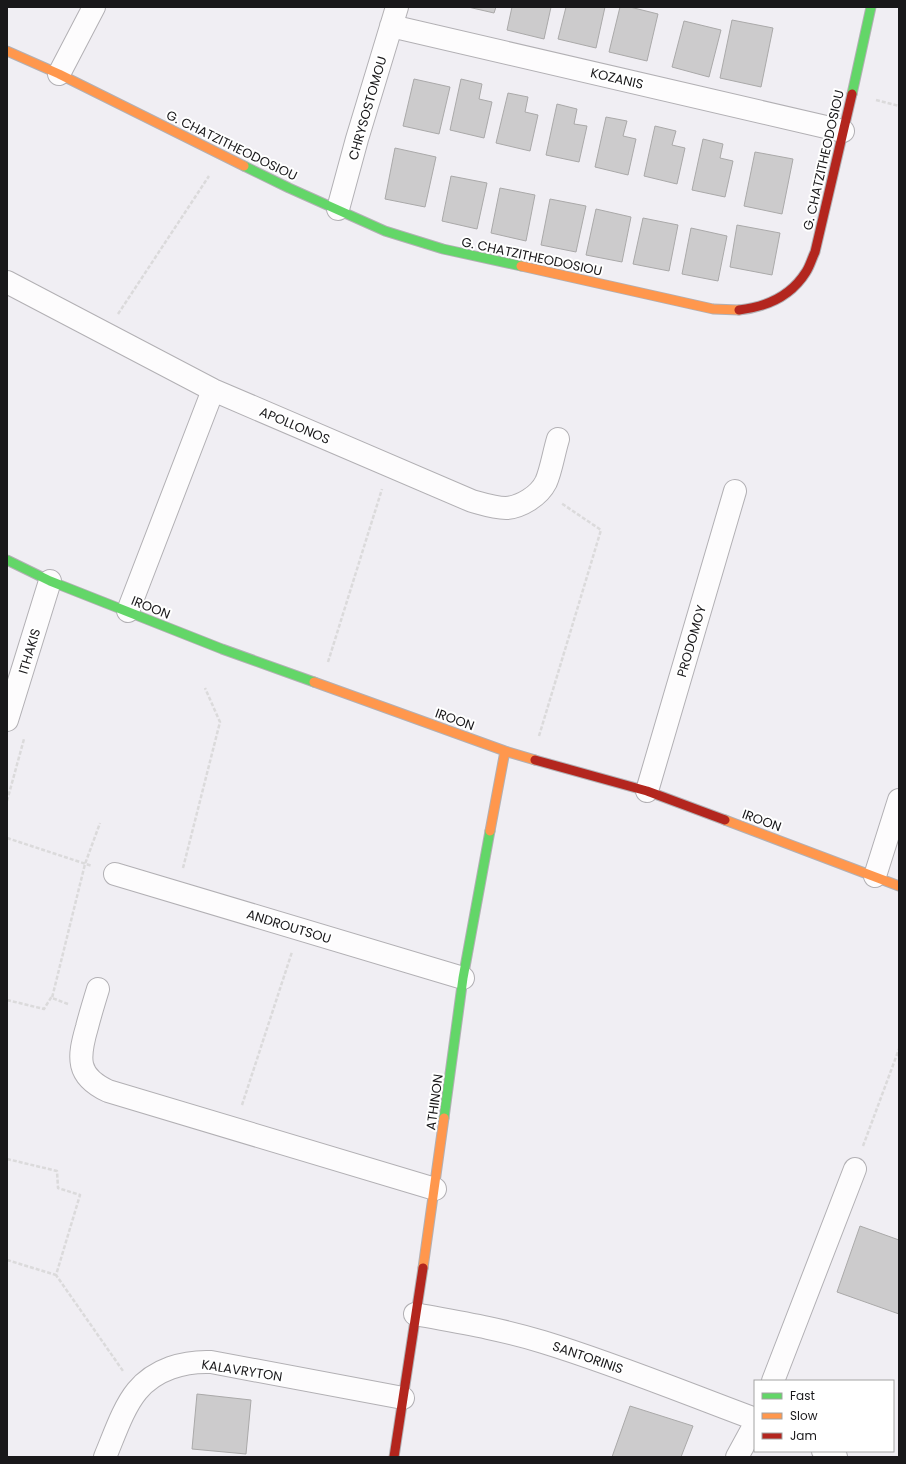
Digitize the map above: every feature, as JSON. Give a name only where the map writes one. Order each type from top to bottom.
[{"type":"street","points":[[59,74],[94,7]]},
{"type":"street","name":"G. CHATZITHEODOSIOU","points":[[7,51],[59,74],[288,188],[385,231],[443,250],[727,311],[749,309],[769,304],[778,299],[794,286],[807,271],[815,252],[871,7]]},
{"type":"street","name":"KOZANIS","points":[[394,16],[843,131]]},
{"type":"street","name":"CHRYSOSTOMOU","points":[[338,210],[394,16]]},
{"type":"street","name":"APOLLONOS","points":[[7,282],[213,390],[472,501],[491,507],[506,508],[523,503],[537,494],[546,481],[558,439]]},
{"type":"street","points":[[128,611],[213,390]]},
{"type":"street","name":"PRODOMOY","points":[[647,791],[735,491]]},
{"type":"street","name":"IROON","points":[[7,560],[50,581],[222,649],[506,751],[647,791],[899,886]]},
{"type":"street","name":"ITHAKIS","points":[[7,720],[50,581]]},
{"type":"street","name":"ATHINON","points":[[394,1457],[435,1189],[463,978],[506,751]]},
{"type":"street","points":[[875,876],[899,800]]},
{"type":"street","name":"ANDROUTSOU","points":[[115,874],[300,928],[463,978]]},
{"type":"street","points":[[98,989],[82,1045],[80,1059],[85,1073],[94,1083],[108,1091],[435,1189]]},
{"type":"street","points":[[773,1380],[855,1169]]},
{"type":"street","name":"SANTORINIS","points":[[415,1314],[500,1330],[542,1342],[596,1360],[754,1419]]},
{"type":"street","name":"KALAVRYTON","points":[[105,1457],[124,1414],[137,1391],[153,1378],[172,1367],[192,1363],[203,1362],[403,1398]]},
{"type":"street","points":[[737,1457],[754,1426]]},
{"type":"street","points":[[826,1452],[836,1457]]},
{"type":"path","points":[[105,333],[222,155]]},
{"type":"path","points":[[321,685],[390,466]]},
{"type":"path","points":[[532,759],[601,530],[540,489]]},
{"type":"path","points":[[176,892],[220,722],[205,688]]},
{"type":"path","points":[[7,1000],[44,1009],[53,994],[85,864],[100,823]]},
{"type":"path","points":[[7,838],[115,874]]},
{"type":"path","points":[[234,1129],[300,928]]},
{"type":"path","points":[[53,994],[52,998],[91,1013]]},
{"type":"path","points":[[855,1169],[899,1049]]},
{"type":"path","points":[[7,1159],[57,1171],[58,1188],[80,1195],[56,1275]]},
{"type":"path","points":[[7,1260],[56,1275],[137,1391]]},
{"type":"building","points":[[468,7],[496,7],[494,13]]},
{"type":"building","points":[[512,7],[551,7],[544,39],[507,30]]},
{"type":"building","points":[[566,7],[605,7],[596,48],[558,39]]},
{"type":"building","points":[[620,7],[630,7],[658,14],[647,61],[609,52]]},
{"type":"building","points":[[732,20],[773,28],[761,87],[720,78]]},
{"type":"building","points":[[684,21],[721,30],[709,77],[672,67]]},
{"type":"building","points":[[414,79],[450,87],[439,134],[403,126]]},
{"type":"building","points":[[461,79],[482,84],[479,99],[492,102],[484,138],[450,130]]},
{"type":"building","points":[[508,93],[528,97],[525,112],[538,115],[530,151],[496,143]]},
{"type":"building","points":[[557,104],[577,109],[574,124],[587,126],[579,162],[546,155]]},
{"type":"building","points":[[606,117],[627,121],[623,136],[636,139],[628,175],[595,167]]},
{"type":"building","points":[[655,126],[676,131],[672,145],[685,148],[677,184],[644,176]]},
{"type":"building","points":[[703,139],[723,144],[720,158],[733,161],[725,197],[692,190]]},
{"type":"building","points":[[395,148],[436,157],[425,207],[385,199]]},
{"type":"building","points":[[755,152],[793,159],[782,214],[744,206]]},
{"type":"building","points":[[451,176],[487,183],[477,229],[442,221]]},
{"type":"building","points":[[500,188],[535,195],[526,241],[491,233]]},
{"type":"building","points":[[550,199],[586,206],[576,252],[541,245]]},
{"type":"building","points":[[596,209],[631,217],[622,262],[586,255]]},
{"type":"building","points":[[643,218],[678,225],[669,271],[633,264]]},
{"type":"building","points":[[737,225],[780,233],[772,275],[730,267]]},
{"type":"building","points":[[691,228],[727,236],[718,281],[682,274]]},
{"type":"building","points":[[860,1226],[899,1240],[899,1314],[837,1292]]},
{"type":"building","points":[[197,1394],[251,1400],[246,1454],[192,1449]]},
{"type":"building","points":[[630,1406],[693,1426],[681,1457],[612,1457]]},
{"type":"traffic: fast","points":[[852,94],[871,7]]},
{"type":"traffic: fast","points":[[244,166],[385,231],[443,249],[521,266]]},
{"type":"traffic: fast","points":[[7,560],[50,581],[222,649],[314,682]]},
{"type":"traffic: fast","points":[[444,1118],[463,978],[490,831]]},
{"type":"traffic: slow","points":[[7,51],[59,74],[244,166]]},
{"type":"traffic: slow","points":[[521,266],[713,309],[739,310]]},
{"type":"traffic: slow","points":[[314,682],[505,751],[535,760]]},
{"type":"traffic: slow","points":[[490,831],[505,751]]},
{"type":"traffic: slow","points":[[725,820],[899,886]]},
{"type":"traffic: slow","points":[[423,1268],[444,1118]]},
{"type":"traffic: jam","points":[[739,310],[759,306],[777,299],[793,288],[807,270],[815,252],[852,94]]},
{"type":"traffic: jam","points":[[535,760],[647,791],[725,820]]},
{"type":"traffic: jam","points":[[394,1457],[423,1268]]}]
